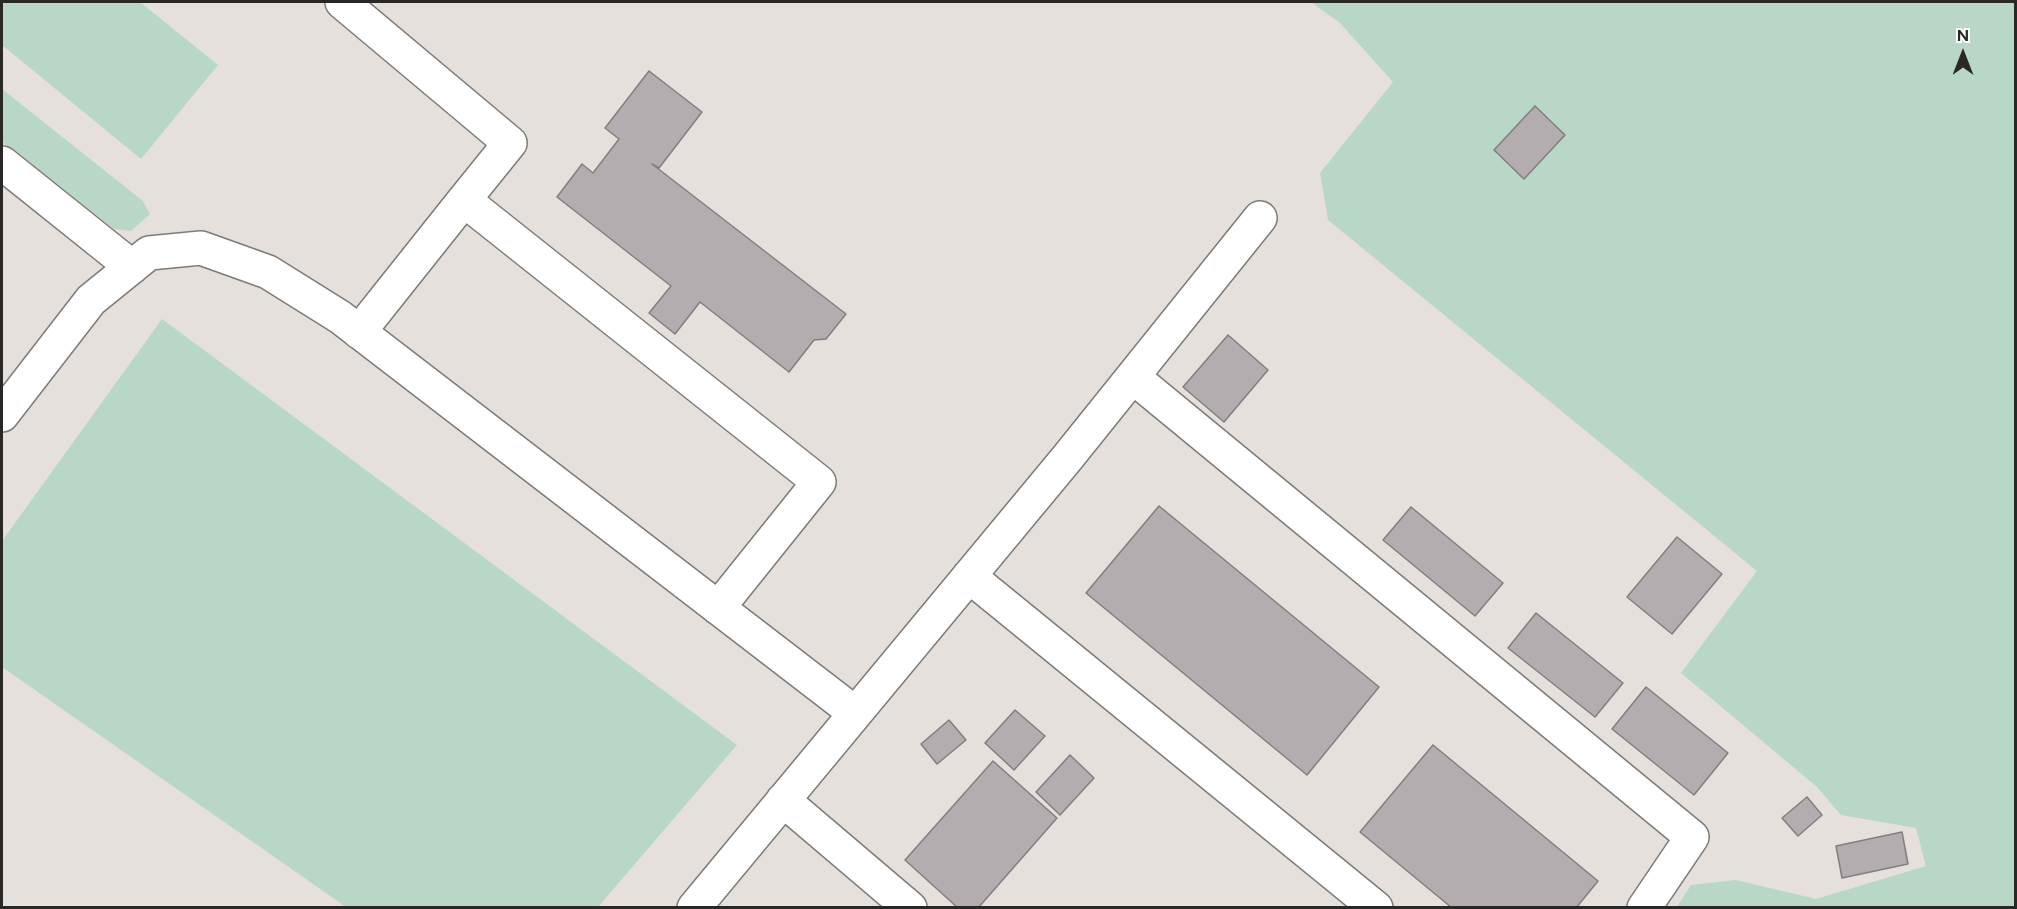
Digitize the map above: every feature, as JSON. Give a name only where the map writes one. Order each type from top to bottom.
[{"type":"lane","points":[[342,2],[510,143],[359,332]]},
{"type":"lane","points":[[2,163],[132,267]]},
{"type":"lane","points":[[464,200],[819,482],[718,608]]},
{"type":"lane","points":[[694,908],[969,576],[1260,218]]},
{"type":"lane","points":[[2,416],[91,300],[148,253],[201,248],[268,272],[340,318],[855,713]]},
{"type":"lane","points":[[1132,377],[1692,837],[1644,908]]},
{"type":"lane","points":[[969,576],[1376,908]]},
{"type":"lane","points":[[783,800],[910,908]]},
{"type":"green space","points":[[5,2],[140,2],[218,65],[141,159],[2,45],[2,6]]},
{"type":"green space","points":[[1311,2],[2015,2],[2015,907],[1677,907],[1691,885],[1736,880],[1816,899],[1926,866],[1916,828],[1841,815],[1817,787],[1681,673],[1757,571],[1328,220],[1320,173],[1393,82],[1340,23]]},
{"type":"green space","points":[[2,89],[143,201],[150,214],[131,231],[114,229],[2,142]]},
{"type":"green space","points":[[162,319],[737,745],[598,907],[346,907],[2,667],[2,541]]},
{"type":"building","points":[[649,71],[702,112],[659,168],[652,164],[846,314],[826,339],[814,340],[789,372],[700,302],[675,334],[649,313],[671,286],[557,197],[582,164],[593,173],[619,139],[605,128]]},
{"type":"building","points":[[1535,106],[1565,135],[1524,179],[1494,150]]},
{"type":"building","points":[[1228,335],[1268,370],[1224,422],[1183,387]]},
{"type":"building","points":[[1159,506],[1379,687],[1307,775],[1086,593]]},
{"type":"building","points":[[1411,507],[1503,583],[1475,616],[1383,540]]},
{"type":"building","points":[[1677,537],[1722,574],[1672,634],[1627,597]]},
{"type":"building","points":[[1536,613],[1623,683],[1595,717],[1508,648]]},
{"type":"building","points":[[1646,687],[1728,753],[1694,795],[1612,729]]},
{"type":"building","points":[[1015,710],[1045,736],[1014,770],[985,743]]},
{"type":"building","points":[[949,720],[966,740],[937,764],[921,744]]},
{"type":"building","points":[[1433,745],[1598,881],[1576,908],[1452,908],[1360,832]]},
{"type":"building","points":[[1070,755],[1094,778],[1060,815],[1036,792]]},
{"type":"building","points":[[993,761],[1057,818],[978,908],[958,908],[905,860]]},
{"type":"building","points":[[1807,797],[1822,815],[1798,836],[1782,818]]},
{"type":"building","points":[[1902,832],[1908,864],[1842,878],[1836,846]]}]
